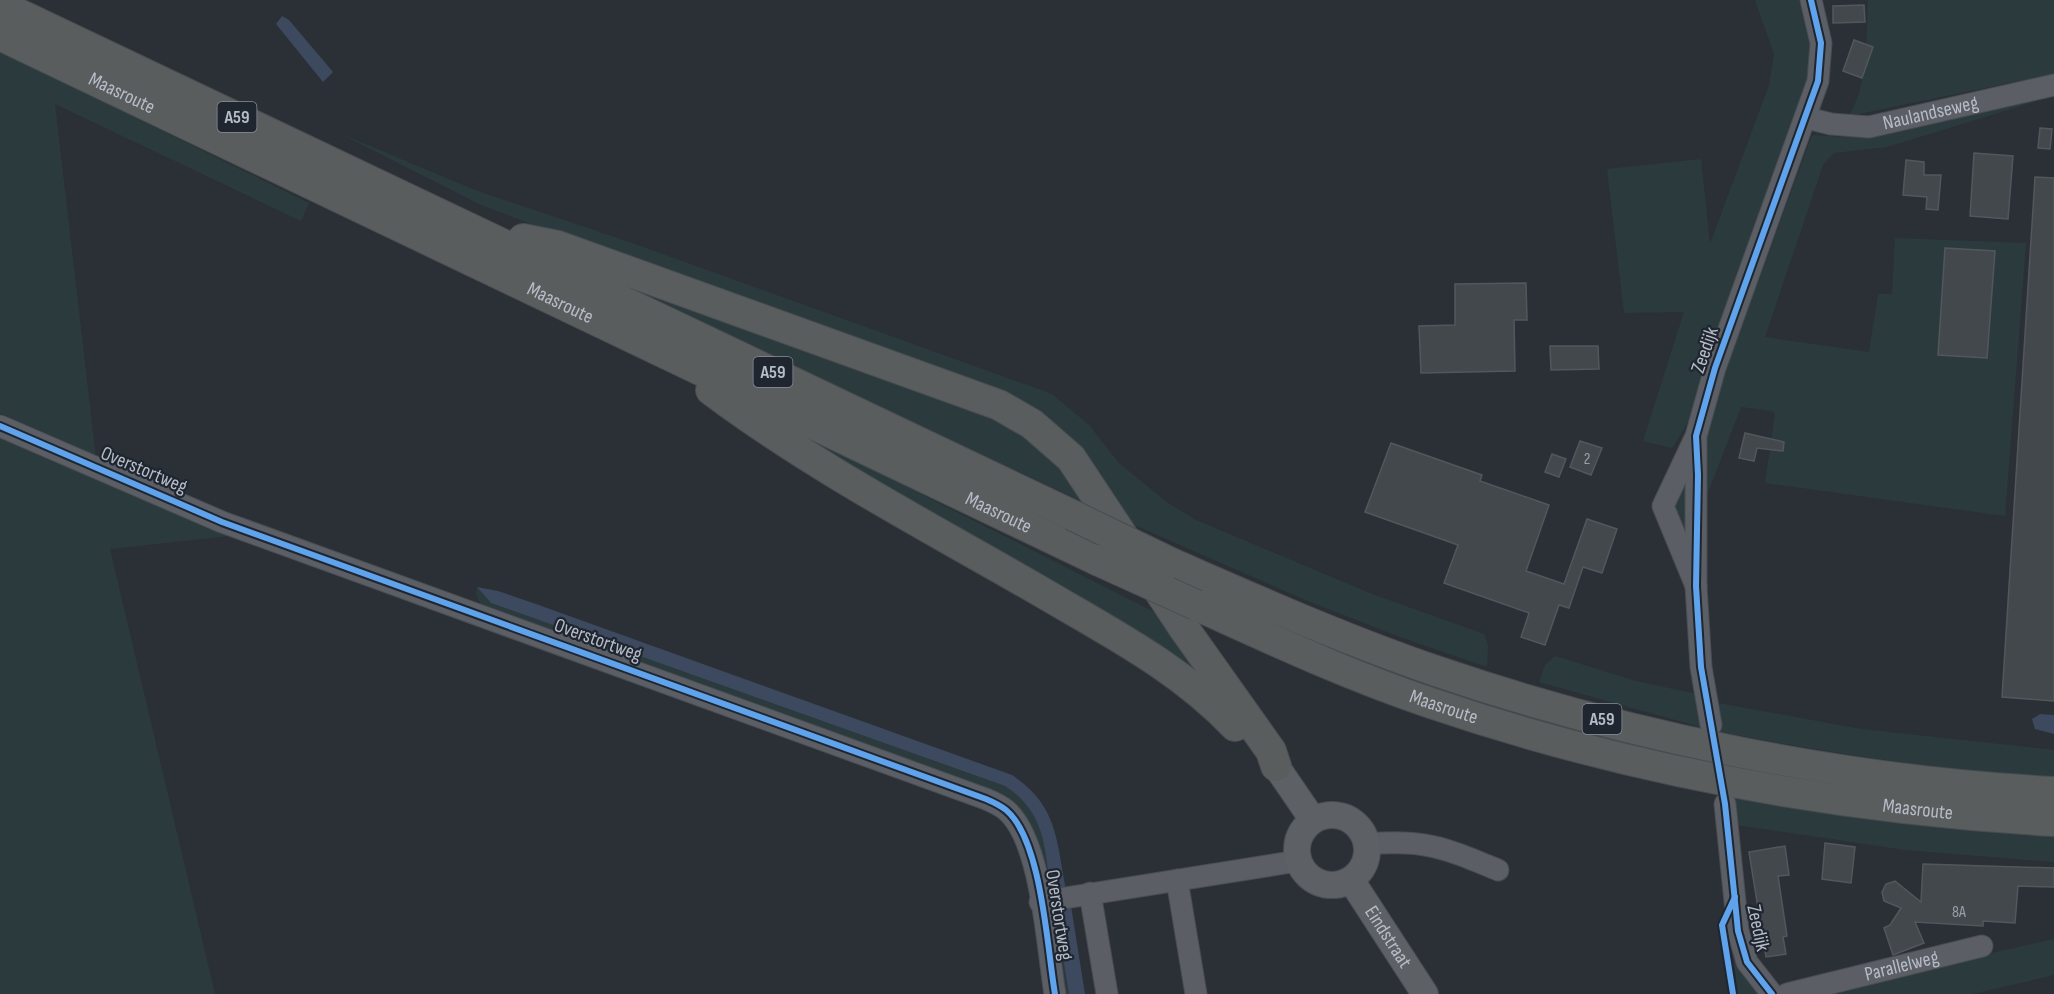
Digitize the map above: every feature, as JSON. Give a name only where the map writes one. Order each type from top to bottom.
[{"type":"highway","name":"Maasroute","points":[[0,5],[473,228],[1171,563],[1290,616],[1370,647],[1438,672],[1617,723],[1767,757],[1832,768],[2008,789],[2054,792]]},
{"type":"highway","name":"Maasroute","points":[[0,34],[1097,560],[1354,674],[1429,702],[1518,731],[1616,757],[1762,787],[1894,807],[2054,821]]},
{"type":"highway","name":"A59","points":[[473,228],[558,246],[999,405],[1026,420],[1060,447],[1082,472],[1183,627],[1271,751],[1276,766]]},
{"type":"highway","name":"A59","points":[[656,349],[742,413],[868,491],[1158,660],[1203,694],[1276,766]]},
{"type":"main road","points":[[1276,766],[1312,820]]},
{"type":"main road","points":[[1324,815],[1336,815],[1348,819],[1358,826],[1367,844],[1366,861],[1351,880],[1339,885],[1326,885],[1309,876],[1298,861],[1299,838],[1312,820],[1324,815]]},
{"type":"main road","name":"Eindstraat","points":[[1351,880],[1425,994]]},
{"type":"street","name":"Zeedijk","points":[[1696,586],[1664,506],[1696,436],[1715,368],[1807,118],[1818,81],[1821,43],[1811,0]]},
{"type":"street","name":"Naulandseweg","points":[[1807,118],[1831,124],[1869,127],[2054,85]]},
{"type":"street","name":"Overstortweg","points":[[0,426],[222,522],[986,799],[1007,811],[1022,831],[1033,855],[1055,994]]},
{"type":"street","name":"Zeedijk","points":[[1696,436],[1698,475],[1696,586],[1701,667],[1711,725]]},
{"type":"street","name":"Zeedijk","points":[[1725,804],[1738,931],[1747,962],[1772,994]]},
{"type":"street","points":[[1367,844],[1402,841],[1443,847],[1498,870]]},
{"type":"street","points":[[1040,902],[1298,861]]},
{"type":"street","points":[[1177,880],[1196,994]]},
{"type":"street","points":[[1090,894],[1107,994]]},
{"type":"street","name":"Parallelweg","points":[[1787,994],[1982,946]]},
{"type":"shaded area","points":[[1755,0],[1799,0],[1809,30],[1813,65],[1693,407],[1692,416],[1672,448],[1643,441],[1684,312],[1624,313],[1607,169],[1701,159],[1710,244],[1769,85],[1774,54]]},
{"type":"shaded area","points":[[1868,0],[2054,0],[2054,74],[1849,116],[1860,89],[1863,74]]},
{"type":"shaded area","points":[[0,51],[309,203],[301,221],[55,104],[96,458],[0,413]]},
{"type":"shaded area","points":[[2037,101],[1887,147],[1834,153],[1823,165],[1765,337],[1869,352],[1878,294],[1892,294],[1895,238],[2026,243],[2005,516],[1765,483],[1775,414],[1773,411],[1741,407],[1704,503],[1706,424],[1812,135],[1846,137],[1877,133],[1986,108]]},
{"type":"shaded area","points":[[339,133],[475,190],[632,243],[1052,394],[1089,425],[1119,463],[1168,503],[1196,520],[1372,594],[1484,634],[1488,645],[1487,667],[1400,637],[1308,601],[1116,517],[1073,453],[669,277],[479,204]]},
{"type":"shaded area","points":[[589,268],[984,408],[1053,458],[1081,501]]},
{"type":"shaded area","points":[[740,407],[826,446],[1174,622],[1251,732]]},
{"type":"shaded area","points":[[0,433],[239,535],[110,549],[215,994],[0,994]]},
{"type":"shaded area","points":[[1685,463],[1686,549],[1670,494]]},
{"type":"shaded area","points":[[477,587],[491,603],[1005,786],[1018,796],[1036,819],[1044,846],[1051,891],[1043,889],[1024,820],[483,608],[476,595]]},
{"type":"shaded area","points":[[1555,656],[1636,681],[1697,694],[1704,728],[1539,682],[1545,665]]},
{"type":"shaded area","points":[[1713,702],[1861,729],[2054,750],[2054,777],[1887,760],[1721,732]]},
{"type":"shaded area","points":[[1735,794],[2054,834],[2054,862],[1905,850],[1737,825]]},
{"type":"shaded area","points":[[1055,909],[1069,994],[1060,994],[1047,916]]},
{"type":"shaded area","points":[[1731,936],[1763,994],[1738,994]]},
{"type":"shaded area","points":[[2054,939],[2054,975],[1972,994],[1809,994]]},
{"type":"water","points":[[282,16],[289,20],[333,72],[323,82],[276,24]]},
{"type":"water","points":[[477,587],[498,591],[536,604],[1012,775],[1027,787],[1047,812],[1057,839],[1066,890],[1051,891],[1044,846],[1036,819],[1018,796],[1005,786],[491,603]]},
{"type":"water","points":[[2040,714],[2054,715],[2054,734],[2035,729],[2032,719]]},
{"type":"water","points":[[1071,906],[1085,994],[1069,994],[1055,909]]},
{"type":"building","points":[[1864,5],[1865,22],[1833,23],[1833,6]]},
{"type":"building","points":[[1854,40],[1873,47],[1862,78],[1843,71]]},
{"type":"building","points":[[2040,128],[2052,129],[2050,149],[2038,148]]},
{"type":"building","points":[[1974,153],[2013,156],[2008,219],[1970,216]]},
{"type":"building","points":[[1906,160],[1924,162],[1924,175],[1941,175],[1938,210],[1926,209],[1927,197],[1903,195]]},
{"type":"building","points":[[2035,177],[2054,178],[2054,701],[2002,697]]},
{"type":"building","points":[[1945,248],[1995,251],[1987,358],[1938,355]]},
{"type":"building","points":[[1526,283],[1527,320],[1514,320],[1515,371],[1421,373],[1419,326],[1455,325],[1455,284]]},
{"type":"building","points":[[1550,346],[1598,346],[1599,369],[1551,370]]},
{"type":"building","points":[[1745,433],[1784,442],[1783,451],[1757,448],[1754,461],[1739,458]]},
{"type":"building","points":[[1580,441],[1602,448],[1591,475],[1570,467]]},
{"type":"building","points":[[1391,443],[1482,475],[1480,481],[1549,505],[1526,571],[1564,584],[1587,519],[1617,529],[1602,573],[1583,567],[1569,608],[1559,605],[1545,645],[1521,637],[1529,613],[1444,583],[1458,545],[1365,512]]},
{"type":"building","points":[[1552,454],[1566,459],[1559,477],[1545,472]]},
{"type":"building","points":[[1825,843],[1855,847],[1851,883],[1822,879]]},
{"type":"building","points":[[1785,846],[1789,875],[1778,876],[1787,936],[1783,937],[1786,954],[1766,957],[1749,852]]},
{"type":"building","points":[[1923,864],[2054,868],[2054,887],[2018,886],[2015,923],[1983,921],[1983,926],[1915,922],[1924,943],[1893,955],[1884,928],[1890,925],[1901,908],[1884,901],[1882,892],[1886,884],[1895,881],[1921,902]]},
{"type":"cycle path","points":[[1772,994],[1747,962],[1738,931],[1725,804],[1701,667],[1696,586],[1698,475],[1696,436],[1715,368],[1818,81],[1821,43],[1811,0]]},
{"type":"cycle path","points":[[0,426],[222,522],[997,804],[1006,810],[1018,825],[1028,845],[1041,896],[1055,994]]},
{"type":"cycle path","points":[[1733,994],[1722,925],[1735,897]]}]
